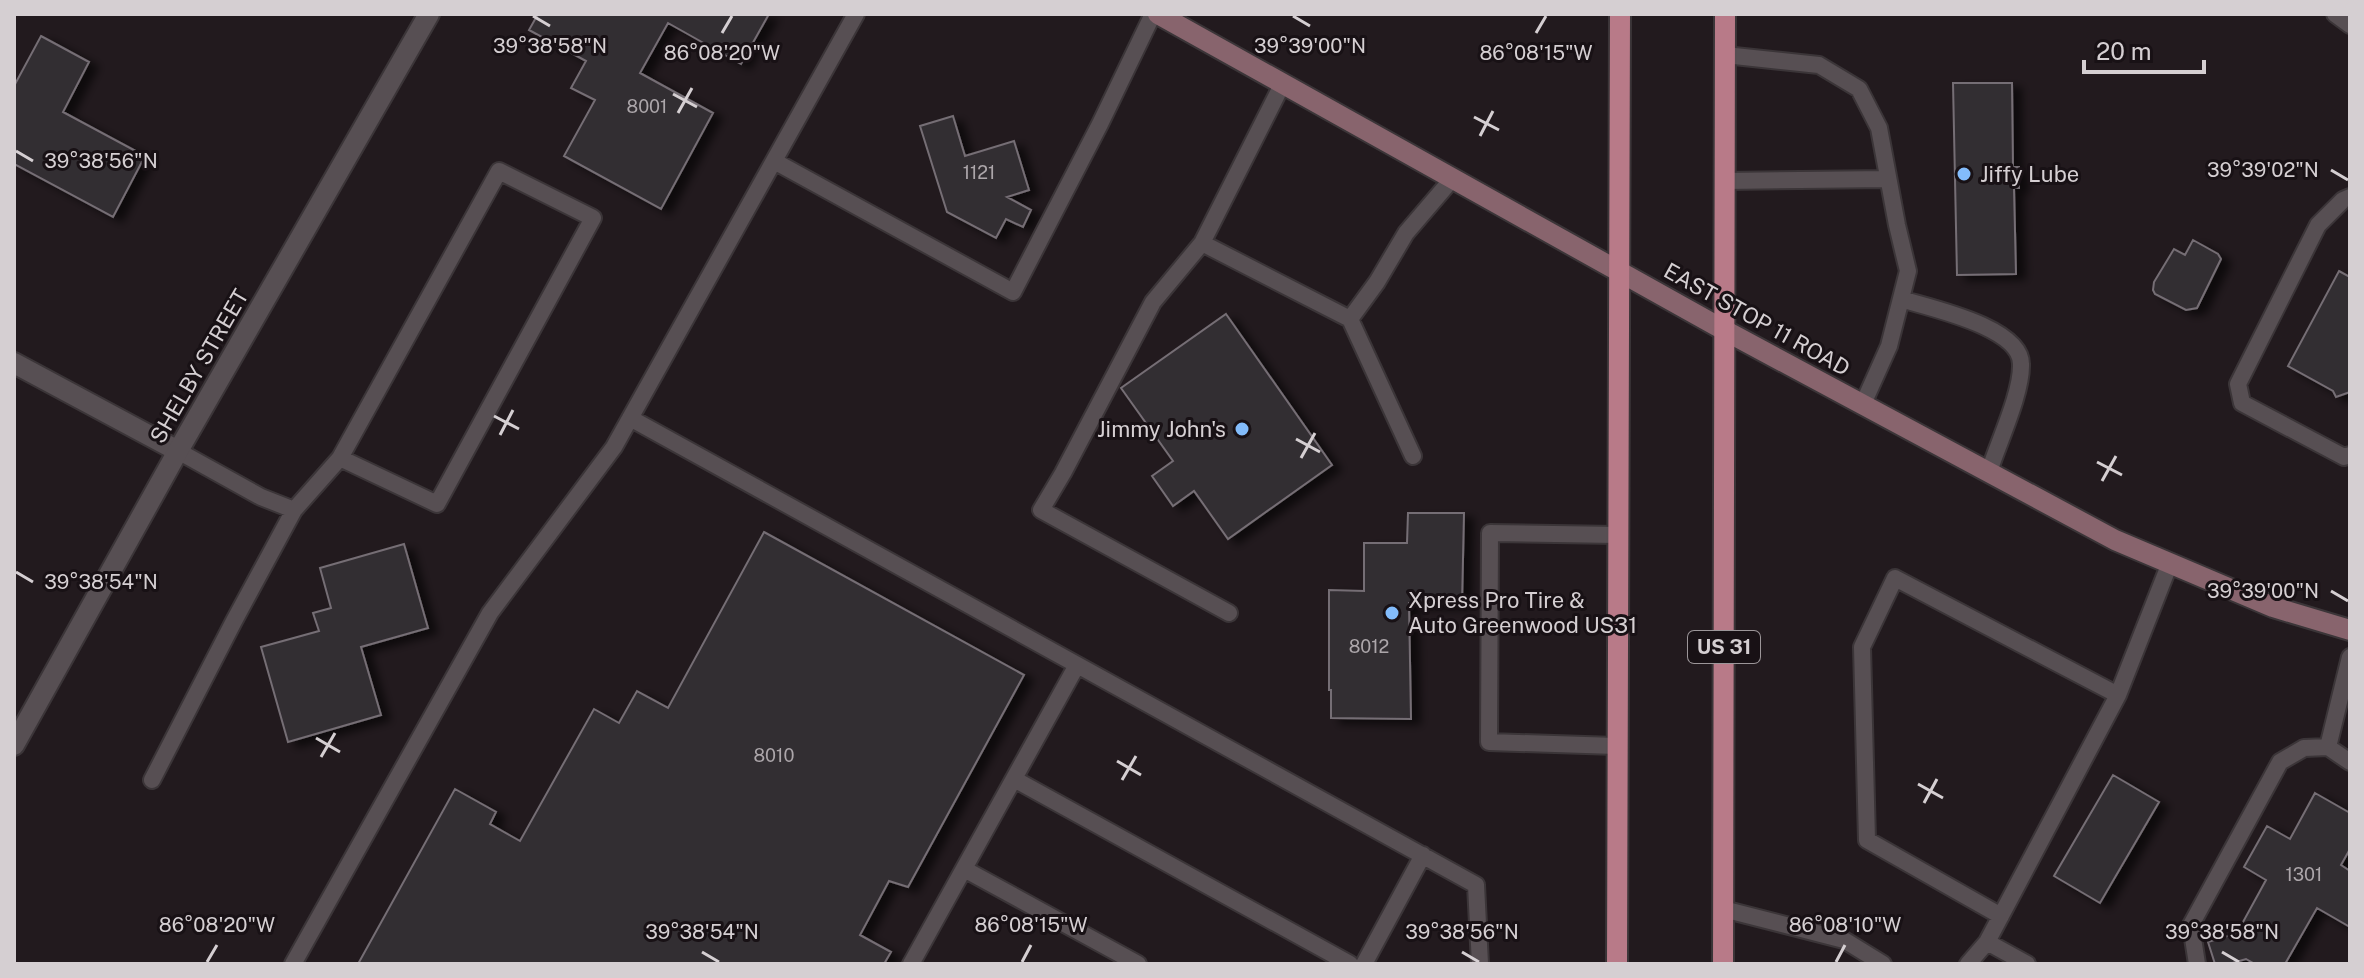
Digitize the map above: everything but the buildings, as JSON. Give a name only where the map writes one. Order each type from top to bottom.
[{"type":"main road","name":"EAST STOP 11 ROAD","points":[[1155,14],[1724,330],[2115,540],[2273,607],[2350,630]]},
{"type":"main road","points":[[1617,964],[1620,14]]},
{"type":"main road","name":"US 31","points":[[1723,964],[1725,14]]},
{"type":"street","name":"SHELBY STREET","points":[[14,745],[178,451],[429,14]]},
{"type":"street","points":[[14,363],[178,451]]},
{"type":"lane","points":[[293,964],[490,613],[614,447],[856,14]]},
{"type":"lane","points":[[774,161],[1013,292],[1155,14]]},
{"type":"lane","points":[[2335,14],[2350,25]]},
{"type":"lane","points":[[1725,55],[1819,65],[1859,89],[1879,128],[1908,271],[1889,346],[1863,404]]},
{"type":"lane","points":[[1229,613],[1041,510],[1153,302],[1202,243],[1283,83]]},
{"type":"lane","points":[[152,780],[294,510],[340,458],[499,171],[593,218],[437,504],[340,458]]},
{"type":"lane","points":[[1350,319],[1377,282],[1406,233],[1453,178]]},
{"type":"lane","points":[[1725,181],[1888,179]]},
{"type":"lane","points":[[2350,197],[2318,225],[2238,384],[2242,403],[2344,457],[2350,455]]},
{"type":"lane","points":[[1202,243],[1350,319],[1413,456]]},
{"type":"lane","points":[[1901,299],[1977,322],[2012,344],[2022,362],[1989,472]]},
{"type":"lane","points":[[630,418],[1476,885],[1480,964]]},
{"type":"lane","points":[[178,451],[261,497],[294,510]]},
{"type":"lane","points":[[1616,746],[1489,742],[1490,533],[1617,535]]},
{"type":"lane","points":[[1968,964],[1987,942],[2118,695],[2170,563]]},
{"type":"lane","points":[[2001,916],[1867,840],[1862,647],[1895,578],[2118,695]]},
{"type":"lane","points":[[2328,747],[2350,657]]},
{"type":"lane","points":[[911,964],[1077,665]]},
{"type":"lane","points":[[2197,964],[2191,925],[2280,762],[2304,748],[2328,747],[2350,762]]},
{"type":"lane","points":[[1014,779],[1350,964]]},
{"type":"lane","points":[[1364,964],[1423,855]]},
{"type":"lane","points":[[964,869],[1138,964]]},
{"type":"lane","points":[[1723,909],[1844,940],[1883,964]]},
{"type":"lane","points":[[1987,942],[2027,964]]},
{"type":"place","name":"Jiffy Lube","points":[[1964,174]]},
{"type":"place","name":"Jimmy John's","points":[[1242,429]]},
{"type":"place","name":"Xpress Pro Tire & Auto Greenwood US31","points":[[1392,613]]}]
